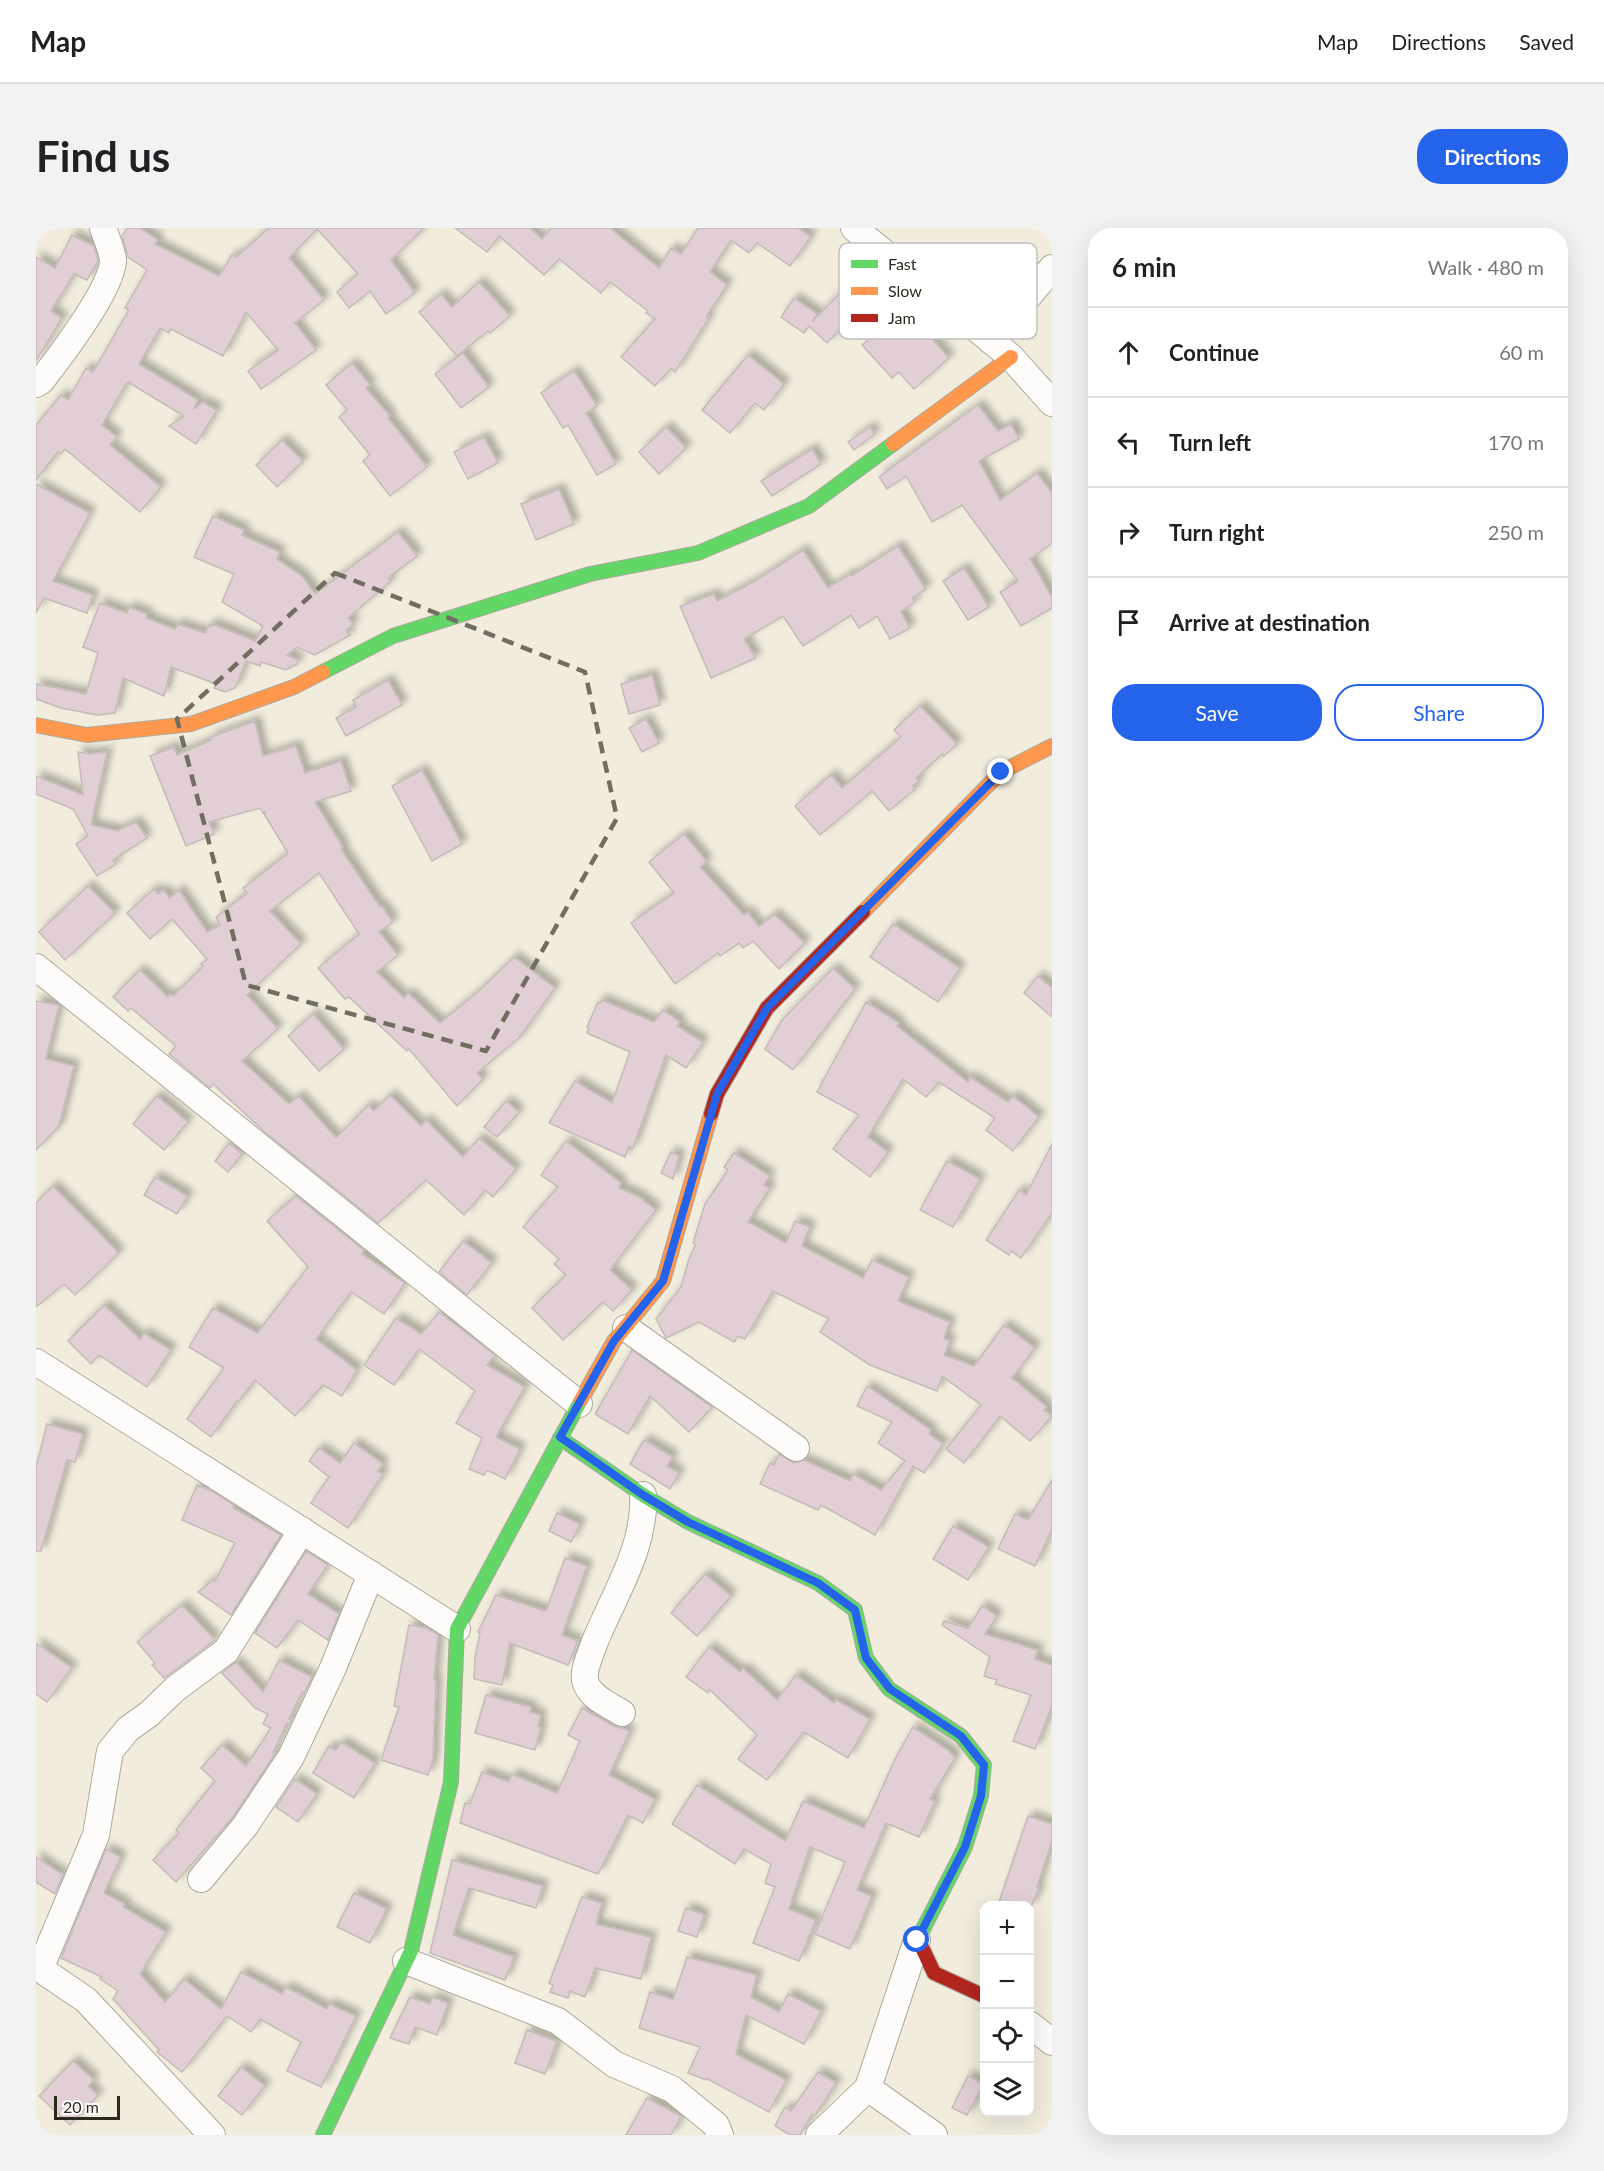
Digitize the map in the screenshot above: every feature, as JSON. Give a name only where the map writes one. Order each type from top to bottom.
[{"type":"street","points":[[36,384],[41,381],[75,336],[107,282],[113,260],[104,228]]},
{"type":"street","points":[[854,228],[872,243]]},
{"type":"street","points":[[1037,292],[1052,268]]},
{"type":"street","points":[[989,339],[1052,403]]},
{"type":"street","points":[[36,725],[87,735],[191,724],[294,687],[393,636],[591,574],[698,553],[808,506],[1001,349],[1007,339]]},
{"type":"street","points":[[323,2135],[411,1951],[451,1782],[457,1629],[614,1341],[663,1281],[717,1094],[767,1008],[1001,772],[1052,746]]},
{"type":"street","points":[[36,967],[579,1404]]},
{"type":"street","points":[[626,1328],[796,1448]]},
{"type":"street","points":[[36,1362],[457,1629]]},
{"type":"street","points":[[560,1437],[643,1495],[688,1522],[818,1583],[855,1610],[866,1658],[890,1689],[961,1736],[984,1765],[981,1796],[965,1847],[917,1940],[868,2088],[819,2135]]},
{"type":"street","points":[[622,1713],[591,1693],[585,1679],[588,1660],[599,1631],[640,1535],[644,1516],[643,1495]]},
{"type":"street","points":[[212,2135],[86,2000],[38,1968],[96,1834],[110,1751],[128,1729],[149,1714],[175,1689],[226,1651],[302,1530]]},
{"type":"street","points":[[201,1879],[245,1826],[291,1757],[333,1668],[371,1574]]},
{"type":"street","points":[[917,1940],[934,1973],[980,1994]]},
{"type":"street","points":[[406,1961],[558,2021],[614,2064],[672,2089],[716,2125],[720,2135]]},
{"type":"street","points":[[1034,2028],[1052,2042]]},
{"type":"street","points":[[868,2088],[934,2135]]},
{"type":"highlighted area","points":[[335,573],[585,672],[617,818],[486,1051],[246,985],[177,719]]},
{"type":"building","points":[[127,228],[140,228],[158,240],[155,244],[219,276],[232,255],[236,257],[269,228],[424,228],[391,260],[415,293],[386,314],[370,291],[349,308],[337,292],[358,274],[317,229],[289,258],[324,300],[295,323],[316,350],[261,389],[248,371],[278,350],[246,312],[223,356],[171,329],[169,333],[160,328],[139,364],[198,400],[194,409],[203,402],[217,410],[196,444],[169,426],[184,416],[128,382],[126,384],[102,425],[117,437],[110,445],[161,487],[140,512],[65,449],[61,454],[58,452],[36,480],[36,425],[61,395],[68,400],[86,368],[93,372],[129,310],[125,308],[147,270],[128,257],[122,236]]},
{"type":"building","points":[[455,228],[530,228],[542,239],[551,228],[610,228],[659,268],[671,248],[681,254],[698,228],[798,228],[811,237],[790,266],[757,243],[749,253],[731,240],[710,272],[727,285],[675,372],[671,368],[655,386],[621,357],[655,319],[646,313],[648,311],[610,282],[601,293],[559,259],[544,275],[499,236],[487,252]]},
{"type":"building","points":[[72,235],[94,246],[98,260],[87,280],[74,274],[51,311],[62,318],[36,361],[36,257],[55,268]]},
{"type":"building","points":[[479,282],[510,316],[457,356],[419,312],[441,294],[452,307]]},
{"type":"building","points":[[839,294],[839,331],[827,343],[809,326],[804,333],[781,317],[794,298],[817,314],[812,322]]},
{"type":"building","points":[[869,339],[932,339],[949,358],[914,389],[899,372],[892,378],[862,345]]},
{"type":"building","points":[[463,353],[489,387],[461,408],[435,374]]},
{"type":"building","points":[[748,355],[784,384],[764,410],[755,403],[730,433],[702,410]]},
{"type":"building","points":[[352,363],[370,385],[366,388],[390,416],[388,418],[427,467],[390,496],[363,461],[370,455],[339,417],[347,410],[326,385]]},
{"type":"building","points":[[574,371],[597,406],[586,413],[616,464],[597,475],[568,425],[563,428],[541,393]]},
{"type":"building","points":[[978,405],[998,431],[1011,424],[1019,439],[979,461],[1000,500],[1037,473],[1052,493],[1052,543],[1030,559],[1052,597],[1052,608],[1021,626],[1000,592],[1018,581],[962,505],[932,522],[906,476],[887,489],[879,477]]},
{"type":"building","points":[[666,427],[686,448],[659,474],[639,452]]},
{"type":"building","points":[[870,427],[875,434],[854,450],[848,442]]},
{"type":"building","points":[[484,437],[498,463],[468,479],[454,452]]},
{"type":"building","points":[[282,440],[303,461],[277,487],[256,465]]},
{"type":"building","points":[[812,449],[821,464],[772,496],[761,481]]},
{"type":"building","points":[[36,484],[90,513],[53,581],[93,595],[87,613],[44,598],[36,613]]},
{"type":"building","points":[[559,489],[574,524],[536,540],[521,504]]},
{"type":"building","points":[[213,516],[244,530],[242,535],[280,552],[277,559],[302,576],[315,594],[398,532],[417,556],[388,578],[391,581],[348,618],[354,624],[346,630],[350,635],[315,655],[297,647],[287,655],[299,660],[297,664],[286,670],[261,662],[260,666],[246,661],[235,688],[225,692],[214,688],[216,684],[171,667],[164,696],[123,678],[115,713],[97,715],[61,708],[36,699],[36,684],[86,694],[98,653],[83,647],[100,603],[127,613],[129,607],[147,614],[146,618],[175,629],[178,624],[205,633],[209,625],[213,624],[255,641],[263,626],[222,602],[234,574],[194,557]]},
{"type":"building","points":[[898,546],[926,589],[912,598],[915,602],[901,612],[910,628],[890,639],[877,616],[859,628],[851,615],[803,646],[783,616],[744,639],[756,658],[711,678],[680,606],[714,594],[717,601],[755,581],[803,550],[828,588]]},
{"type":"building","points":[[964,568],[989,607],[968,620],[943,581]]},
{"type":"building","points":[[652,675],[660,705],[629,714],[621,684]]},
{"type":"building","points":[[388,680],[402,705],[346,736],[336,718],[356,707],[353,700]]},
{"type":"building","points":[[920,706],[957,744],[944,756],[942,754],[916,778],[919,781],[913,786],[915,789],[889,811],[872,791],[820,835],[795,806],[831,775],[842,788],[901,737],[894,730]]},
{"type":"building","points":[[646,719],[659,743],[642,752],[629,728]]},
{"type":"building","points":[[255,721],[263,756],[296,746],[305,773],[341,761],[351,791],[315,802],[343,847],[341,849],[380,907],[382,906],[393,922],[379,932],[398,955],[377,972],[404,998],[408,993],[440,1023],[482,988],[514,957],[555,988],[519,1038],[477,1073],[483,1079],[457,1106],[409,1049],[407,1051],[349,997],[345,999],[318,968],[359,934],[319,873],[270,911],[301,944],[247,995],[278,1029],[242,1061],[289,1104],[299,1096],[336,1138],[368,1105],[374,1111],[390,1095],[421,1126],[426,1120],[463,1157],[479,1138],[516,1169],[493,1197],[485,1190],[464,1215],[426,1180],[378,1223],[266,1133],[213,1084],[210,1088],[169,1054],[176,1046],[131,1008],[128,1011],[113,997],[140,970],[168,997],[170,994],[173,996],[207,959],[172,919],[150,939],[127,913],[154,889],[158,894],[163,890],[170,898],[179,890],[207,932],[220,925],[216,917],[247,893],[243,888],[288,853],[264,814],[266,812],[263,813],[260,808],[209,822],[214,834],[186,846],[150,756],[174,747],[177,755],[211,740],[211,737]]},
{"type":"building","points":[[78,752],[89,754],[107,752],[91,825],[119,831],[136,822],[147,838],[113,860],[116,864],[97,876],[76,844],[88,836],[73,809],[36,794],[36,776],[83,795]]},
{"type":"building","points":[[422,770],[462,844],[432,861],[392,786]]},
{"type":"building","points":[[684,834],[707,862],[700,867],[744,915],[748,912],[759,927],[774,914],[805,943],[779,969],[753,941],[743,948],[739,943],[720,956],[718,953],[675,984],[631,923],[674,893],[649,862]]},
{"type":"building","points":[[88,886],[115,913],[65,960],[39,932]]},
{"type":"building","points":[[893,924],[960,968],[938,1002],[870,957]]},
{"type":"building","points":[[833,968],[855,989],[793,1070],[765,1049],[782,1020]]},
{"type":"building","points":[[1038,976],[1052,988],[1052,1017],[1024,993]]},
{"type":"building","points":[[602,1000],[654,1022],[663,1010],[680,1022],[677,1026],[703,1042],[686,1068],[666,1055],[633,1148],[629,1147],[625,1157],[549,1123],[575,1081],[612,1103],[630,1052],[587,1033],[589,1028],[587,1027],[598,1002]]},
{"type":"building","points":[[36,1001],[59,1005],[46,1059],[74,1066],[59,1126],[36,1150]]},
{"type":"building","points":[[866,1002],[899,1023],[897,1026],[968,1082],[970,1077],[1008,1102],[1013,1096],[1039,1117],[1013,1151],[986,1130],[995,1118],[939,1082],[926,1097],[903,1079],[868,1137],[888,1152],[870,1177],[833,1149],[859,1115],[817,1092]]},
{"type":"building","points":[[313,1014],[344,1049],[319,1071],[288,1036]]},
{"type":"building","points":[[157,1096],[188,1122],[164,1150],[133,1124]]},
{"type":"building","points":[[506,1101],[519,1112],[497,1137],[484,1127]]},
{"type":"building","points":[[566,1141],[621,1183],[619,1188],[638,1196],[656,1210],[610,1270],[632,1290],[613,1311],[603,1302],[563,1340],[532,1308],[566,1275],[554,1264],[559,1259],[523,1227],[558,1187],[541,1175]]},
{"type":"building","points":[[229,1143],[242,1154],[228,1172],[215,1161]]},
{"type":"building","points":[[1052,1144],[1052,1213],[1021,1258],[1011,1251],[1009,1255],[986,1240],[1019,1190],[1026,1195]]},
{"type":"building","points":[[671,1152],[679,1156],[673,1179],[661,1173]]},
{"type":"building","points":[[734,1153],[770,1176],[764,1185],[770,1188],[748,1222],[786,1243],[795,1221],[810,1227],[802,1246],[863,1278],[872,1260],[909,1277],[898,1301],[950,1322],[944,1338],[950,1341],[944,1355],[974,1366],[1004,1325],[1035,1348],[1012,1378],[1047,1407],[1044,1410],[1052,1416],[1030,1441],[1000,1416],[964,1463],[946,1449],[981,1405],[942,1376],[937,1391],[870,1365],[820,1332],[829,1319],[773,1291],[745,1339],[738,1336],[734,1342],[699,1322],[666,1338],[656,1319],[681,1287],[696,1244],[693,1243],[705,1204],[728,1170],[724,1167]]},
{"type":"building","points":[[947,1161],[980,1179],[953,1227],[920,1210]]},
{"type":"building","points":[[155,1177],[188,1196],[177,1214],[144,1195]]},
{"type":"building","points":[[53,1186],[119,1253],[75,1295],[64,1284],[36,1307],[36,1203]]},
{"type":"building","points":[[296,1196],[364,1250],[362,1254],[405,1283],[384,1314],[351,1292],[316,1339],[357,1370],[342,1396],[323,1385],[295,1416],[255,1380],[211,1437],[187,1419],[224,1368],[189,1347],[213,1308],[257,1333],[308,1267],[267,1221]]},
{"type":"building","points":[[463,1241],[492,1263],[467,1295],[439,1272]]},
{"type":"building","points":[[104,1305],[140,1339],[144,1333],[171,1350],[147,1387],[99,1355],[91,1364],[68,1341]]},
{"type":"building","points":[[439,1312],[495,1355],[487,1365],[525,1387],[496,1437],[520,1449],[505,1479],[487,1470],[484,1475],[469,1469],[482,1438],[456,1423],[475,1391],[419,1349],[394,1385],[364,1365],[396,1318],[421,1334]]},
{"type":"building","points":[[632,1350],[712,1407],[689,1432],[650,1396],[628,1434],[595,1414]]},
{"type":"building","points":[[867,1386],[931,1430],[929,1434],[943,1444],[924,1473],[913,1466],[875,1535],[821,1505],[818,1510],[760,1484],[770,1463],[774,1465],[779,1454],[794,1463],[804,1460],[850,1481],[853,1474],[881,1490],[905,1461],[878,1443],[892,1422],[857,1406]]},
{"type":"building","points":[[47,1424],[83,1434],[75,1462],[67,1460],[41,1551],[36,1551],[36,1467]]},
{"type":"building","points":[[644,1440],[673,1457],[667,1466],[679,1473],[670,1489],[630,1464]]},
{"type":"building","points":[[354,1443],[383,1464],[378,1471],[383,1474],[348,1528],[311,1503],[329,1477],[309,1461],[319,1448],[340,1463]]},
{"type":"building","points":[[1052,1480],[1052,1529],[1035,1566],[998,1549],[1015,1514],[1028,1520]]},
{"type":"building","points":[[197,1485],[212,1491],[234,1505],[233,1508],[281,1535],[231,1615],[198,1592],[213,1580],[215,1581],[235,1543],[182,1520]]},
{"type":"building","points":[[557,1513],[580,1524],[571,1542],[549,1531]]},
{"type":"building","points":[[953,1526],[989,1547],[968,1580],[933,1559]]},
{"type":"building","points":[[306,1551],[328,1565],[308,1594],[339,1614],[328,1640],[298,1620],[277,1648],[255,1633]]},
{"type":"building","points":[[565,1558],[587,1566],[562,1635],[578,1641],[568,1665],[510,1643],[502,1685],[474,1679],[475,1657],[480,1633],[478,1632],[496,1595],[546,1611]]},
{"type":"building","points":[[705,1574],[731,1596],[697,1636],[671,1613]]},
{"type":"building","points":[[182,1605],[215,1640],[164,1678],[152,1665],[155,1663],[137,1642]]},
{"type":"building","points":[[982,1606],[997,1616],[985,1634],[1038,1650],[1035,1659],[1052,1665],[1052,1706],[1035,1749],[1013,1741],[1031,1695],[995,1684],[997,1680],[984,1676],[990,1657],[942,1625],[944,1621],[968,1628]]},
{"type":"building","points":[[409,1625],[427,1628],[438,1635],[434,1680],[436,1680],[433,1760],[428,1775],[381,1760],[399,1707],[394,1706]]},
{"type":"building","points":[[36,1643],[72,1668],[47,1702],[36,1694]]},
{"type":"building","points":[[709,1647],[740,1672],[743,1668],[777,1700],[796,1675],[834,1703],[836,1700],[870,1719],[848,1758],[804,1732],[767,1780],[738,1759],[757,1735],[710,1690],[708,1693],[686,1677]]},
{"type":"building","points":[[279,1660],[312,1677],[289,1719],[290,1724],[287,1723],[273,1753],[275,1754],[233,1817],[176,1882],[153,1860],[179,1833],[176,1830],[215,1781],[201,1768],[222,1745],[246,1766],[271,1728],[263,1724],[268,1714],[255,1708],[222,1673],[236,1662],[263,1692]]},
{"type":"building","points":[[486,1695],[531,1707],[530,1712],[541,1715],[538,1726],[541,1727],[535,1750],[475,1733]]},
{"type":"building","points":[[582,1708],[614,1726],[630,1731],[609,1775],[655,1799],[643,1823],[628,1815],[598,1874],[460,1823],[465,1803],[470,1804],[482,1772],[509,1782],[512,1774],[557,1793],[580,1741],[568,1735]]},
{"type":"building","points":[[913,1727],[948,1750],[955,1758],[930,1799],[935,1801],[919,1837],[886,1823],[857,1890],[872,1896],[850,1949],[815,1934],[845,1862],[810,1847],[789,1909],[816,1920],[799,1961],[753,1943],[775,1887],[765,1883],[771,1864],[744,1849],[735,1864],[672,1824],[697,1785],[785,1841],[803,1801],[864,1828],[895,1759]]},
{"type":"building","points":[[341,1742],[375,1763],[354,1798],[313,1773],[329,1746],[336,1750]]},
{"type":"building","points":[[295,1779],[317,1794],[298,1822],[276,1807]]},
{"type":"building","points":[[1028,1816],[1052,1824],[1052,1841],[1034,1901],[999,1901]]},
{"type":"building","points":[[106,1849],[121,1857],[104,1893],[125,1904],[123,1907],[166,1932],[140,1974],[165,2002],[184,1979],[221,2009],[241,1972],[282,1994],[286,1987],[327,2009],[329,2004],[356,2016],[321,2087],[287,2071],[301,2042],[260,2019],[251,2032],[227,2016],[182,2072],[157,2052],[159,2050],[113,1999],[118,1991],[100,1979],[102,1977],[61,1958]]},
{"type":"building","points":[[36,1857],[63,1875],[55,1894],[36,1882]]},
{"type":"building","points":[[452,1860],[543,1886],[536,1908],[469,1888],[453,1935],[514,1957],[505,1980],[430,1953]]},
{"type":"building","points":[[354,1893],[387,1909],[370,1943],[337,1927]]},
{"type":"building","points":[[582,1897],[602,1903],[596,1924],[651,1937],[641,1979],[595,1968],[585,1997],[570,1991],[568,1998],[550,1992],[553,1985],[549,1983]]},
{"type":"building","points":[[686,1908],[704,1915],[697,1937],[678,1931]]},
{"type":"building","points":[[687,1957],[757,1975],[751,1997],[779,2012],[788,1994],[821,2011],[804,2044],[746,2015],[736,2054],[786,2080],[769,2112],[706,2078],[706,2080],[688,2073],[700,2047],[639,2028],[650,1992],[673,1999]]},
{"type":"building","points":[[410,1997],[430,2004],[432,1997],[448,2003],[437,2035],[415,2027],[409,2044],[390,2038]]},
{"type":"building","points":[[527,2030],[557,2041],[545,2074],[515,2063]]},
{"type":"building","points":[[73,2061],[94,2080],[88,2086],[98,2095],[70,2125],[39,2096]]},
{"type":"building","points":[[241,2067],[265,2086],[242,2115],[218,2096]]},
{"type":"building","points":[[818,2072],[836,2083],[815,2116],[812,2114],[800,2135],[790,2135],[775,2126],[785,2107],[791,2111]]},
{"type":"building","points":[[968,2076],[980,2082],[980,2091],[967,2115],[952,2108]]},
{"type":"building","points":[[647,2098],[681,2116],[671,2135],[626,2135]]},
{"type":"traffic: fast","points":[[323,672],[393,636],[590,574],[698,553],[809,506],[893,444]]},
{"type":"traffic: fast","points":[[323,2135],[411,1951],[451,1782],[457,1629],[581,1400]]},
{"type":"traffic: fast","points":[[560,1438],[643,1495],[688,1522],[818,1583],[855,1610],[866,1658],[889,1689],[961,1736],[984,1765],[981,1796],[965,1847],[918,1939]]},
{"type":"traffic: slow","points":[[893,444],[1011,357]]},
{"type":"traffic: slow","points":[[36,725],[87,735],[191,724],[294,687],[323,672]]},
{"type":"traffic: slow","points":[[863,912],[1001,772],[1052,746]]},
{"type":"traffic: slow","points":[[581,1400],[614,1341],[663,1281],[711,1114]]},
{"type":"traffic: jam","points":[[711,1114],[717,1094],[767,1008],[863,912]]},
{"type":"traffic: jam","points":[[918,1939],[934,1973],[980,1994]]},
{"type":"route","points":[[917,1940],[965,1847],[981,1796],[984,1765],[961,1736],[890,1689],[866,1658],[855,1610],[818,1583],[688,1522],[643,1495],[560,1437],[614,1341],[663,1281],[717,1094],[767,1008],[1001,772]]}]
